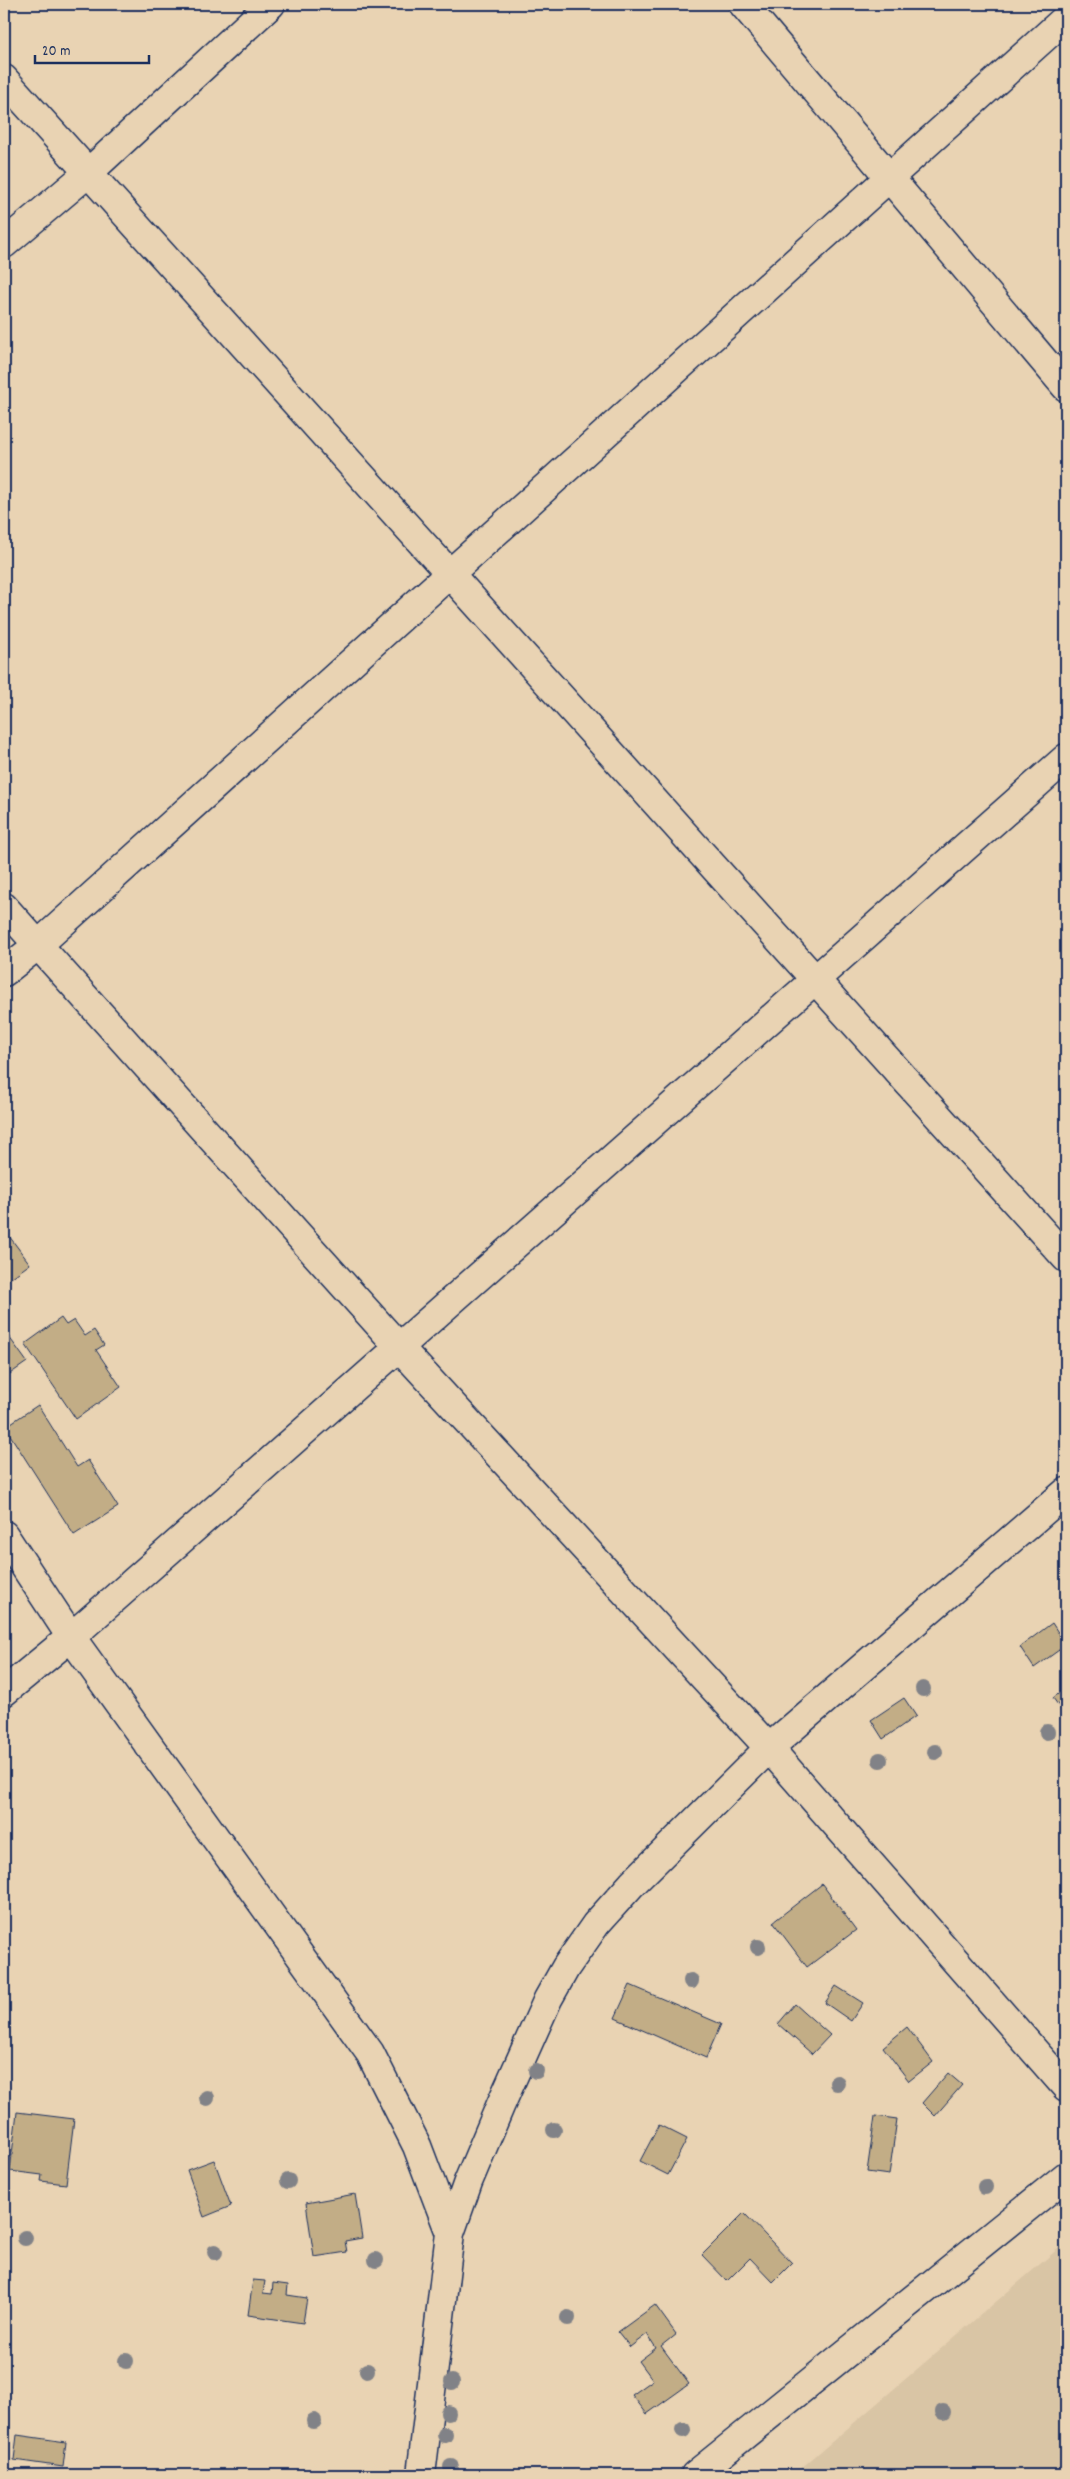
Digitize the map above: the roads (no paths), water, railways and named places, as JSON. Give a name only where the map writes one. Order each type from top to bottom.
[{"type":"street","points":[[4,244],[88,173],[271,4]]},
{"type":"street","points":[[743,4],[1066,387]]},
{"type":"street","points":[[4,972],[38,944],[888,176],[1066,18]]},
{"type":"street","points":[[4,79],[1066,1258]]},
{"type":"street","points":[[4,1692],[71,1636],[1066,758]]},
{"type":"street","points":[[4,906],[399,1346],[769,1748],[1066,2087]]},
{"type":"street","points":[[421,2475],[450,2233],[468,2182],[501,2104],[548,1999],[566,1968],[596,1924],[632,1884],[769,1748],[1066,1492]]},
{"type":"street","points":[[4,1535],[71,1636],[370,2053],[417,2146],[450,2233]]},
{"type":"street","points":[[695,2475],[1066,2176]]}]
